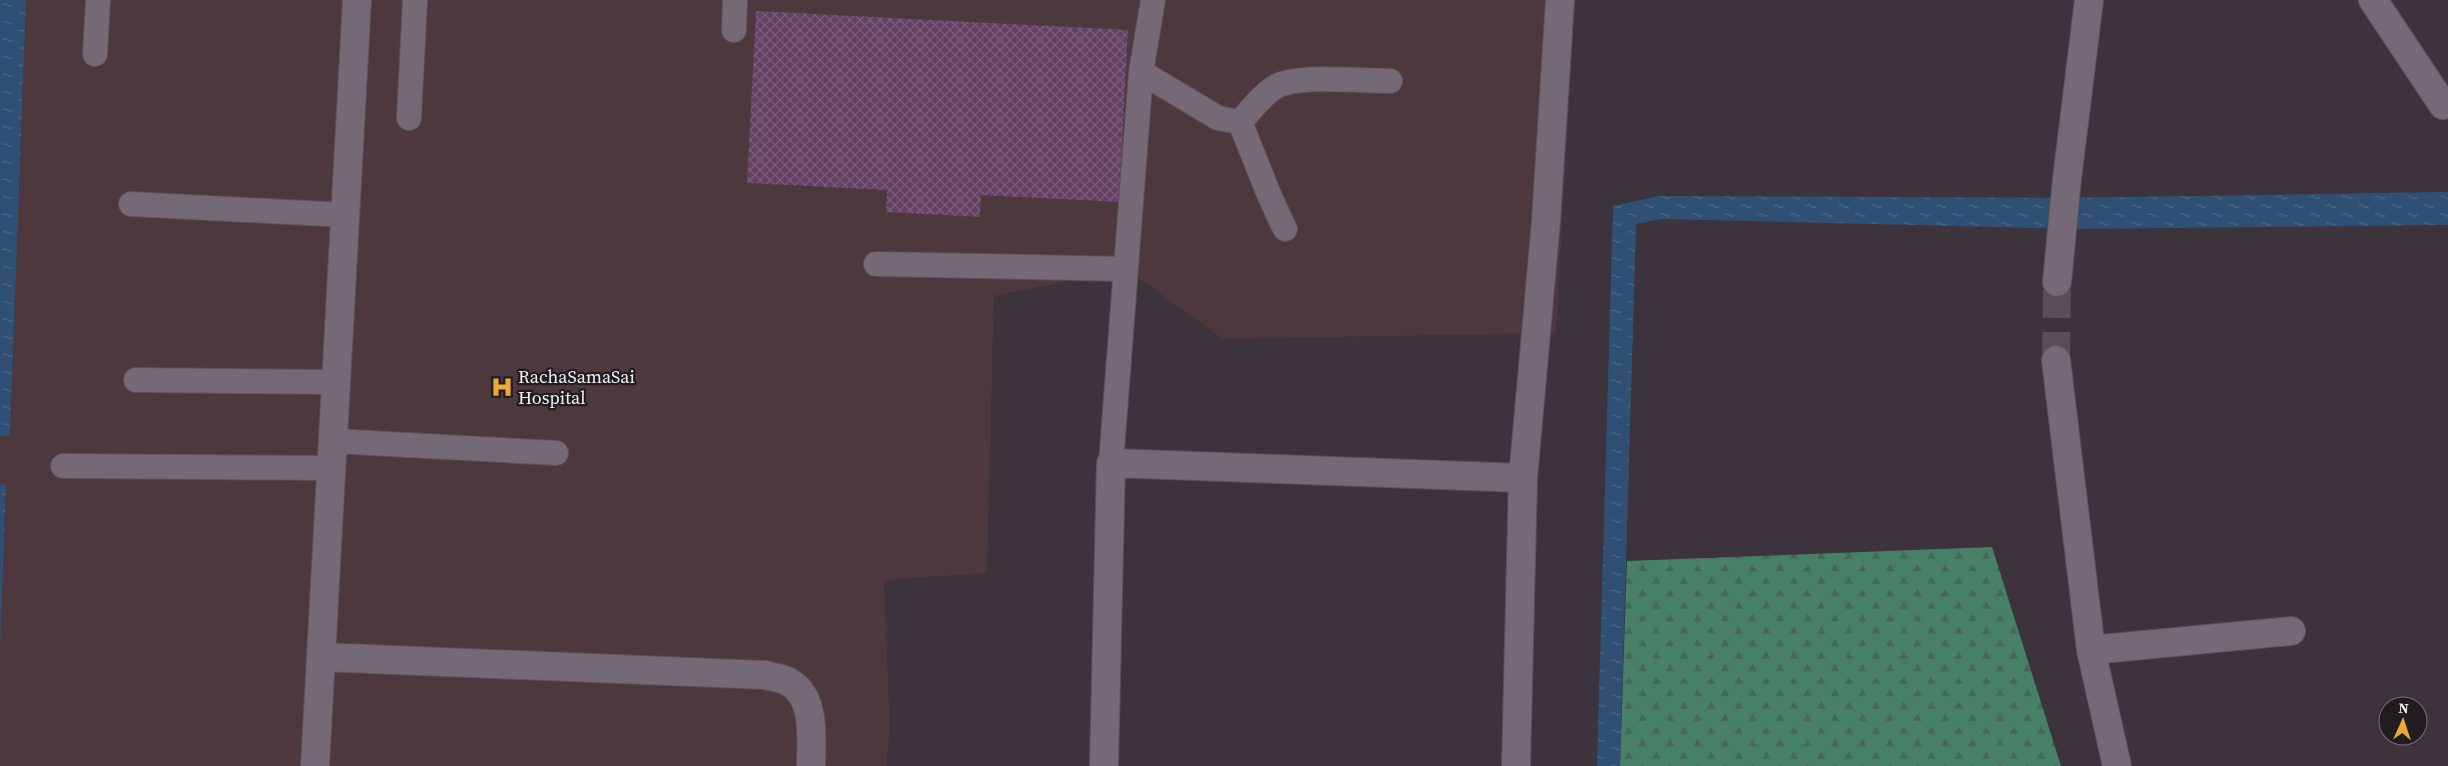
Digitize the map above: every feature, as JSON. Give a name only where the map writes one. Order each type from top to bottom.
[{"type":"street","points":[[315,766],[357,0]]},
{"type":"street","points":[[1516,766],[1523,478],[1546,221],[1560,0]]},
{"type":"street","points":[[2058,282],[2067,179],[2089,0]]},
{"type":"street","points":[[2373,0],[2443,105]]},
{"type":"street","points":[[2056,360],[2091,650],[2117,766]]},
{"type":"street","points":[[1104,766],[1111,463],[1523,478]]},
{"type":"street","points":[[2091,650],[2291,631]]},
{"type":"street","points":[[321,658],[765,675],[788,681],[804,697],[811,722],[811,766]]},
{"type":"lane","points":[[95,54],[98,0]]},
{"type":"lane","points":[[409,118],[415,0]]},
{"type":"lane","points":[[734,30],[735,0]]},
{"type":"lane","points":[[1111,463],[1141,72],[1154,0]]},
{"type":"lane","points":[[1141,72],[1218,118],[1240,122]]},
{"type":"lane","points":[[1240,122],[1263,97],[1278,86],[1296,81],[1390,81]]},
{"type":"lane","points":[[1240,122],[1285,229]]},
{"type":"lane","points":[[131,204],[345,214]]},
{"type":"lane","points":[[876,264],[1126,269]]},
{"type":"lane","points":[[136,380],[336,382]]},
{"type":"lane","points":[[333,441],[556,453]]},
{"type":"lane","points":[[62,466],[331,468]]},
{"type":"shaded area","name":"RachaSamaSai Hospital","points":[[26,0],[1575,0],[1556,333],[1223,339],[1126,269],[994,296],[987,573],[884,580],[890,730],[886,766],[0,766],[0,656],[6,485],[0,484],[0,436],[10,436]]},
{"type":"green space","points":[[1992,547],[2061,766],[1620,766],[1627,561]]},
{"type":"water","points":[[0,0],[26,0],[10,436],[0,436]]},
{"type":"water","points":[[2448,192],[2448,225],[2076,229],[1661,219],[1636,224],[1620,766],[1597,766],[1613,206],[1659,196],[2061,198]]},
{"type":"water","points":[[0,484],[6,485],[0,656]]},
{"type":"building","points":[[756,11],[1128,30],[1119,202],[981,195],[980,217],[886,212],[887,190],[747,183]]},
{"type":"tunnel","points":[[2056,360],[2057,282]]},
{"type":"place","name":"RachaSamaSai Hospital","points":[[502,387]]}]
